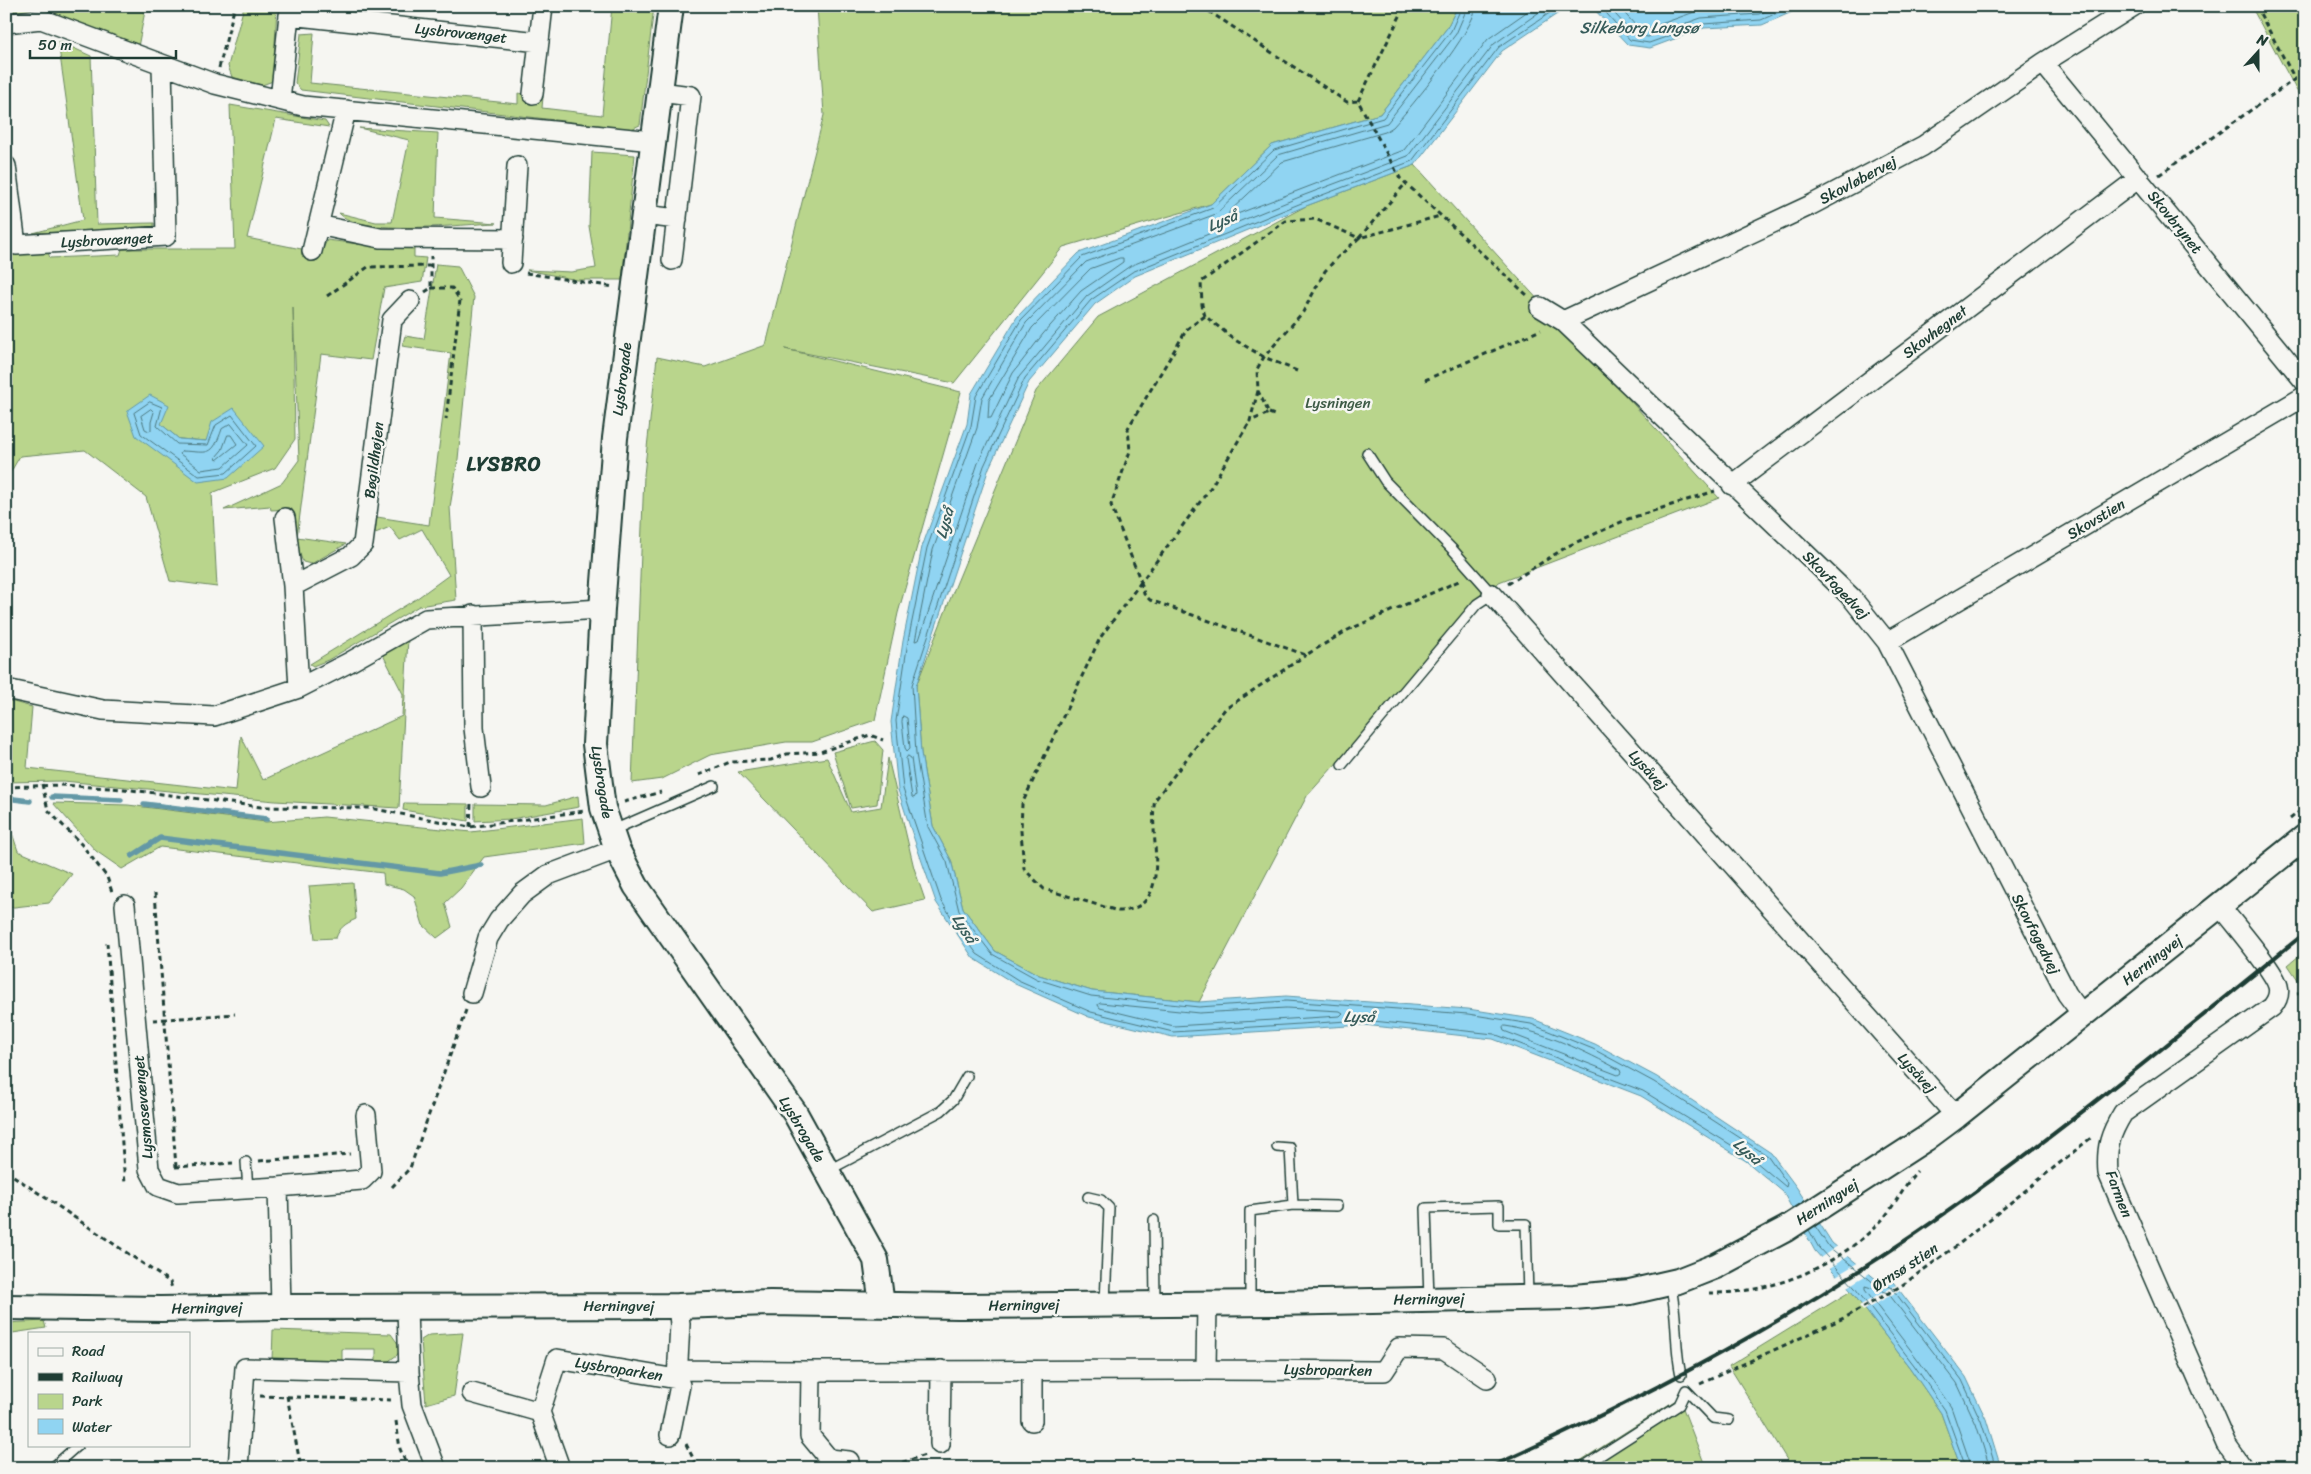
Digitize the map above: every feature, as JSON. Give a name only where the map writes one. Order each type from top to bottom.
[{"type":"street","points":[[533,94],[543,6]]},
{"type":"street","name":"Lysbrogade","points":[[671,6],[615,438],[602,608],[595,744],[594,809],[614,840],[636,886],[794,1113],[876,1260],[882,1305]]},
{"type":"street","name":"Skovløbervej","points":[[1563,321],[1811,205],[1923,146],[2043,63],[2134,6]]},
{"type":"street","name":"Lysbrovænget","points":[[280,100],[289,15],[539,42]]},
{"type":"street","points":[[6,23],[41,19],[215,84],[303,106],[654,141]]},
{"type":"street","name":"Skovbrynet","points":[[2043,63],[2305,382]]},
{"type":"street","name":"Lysbrovænget","points":[[6,166],[16,245],[166,236],[162,65]]},
{"type":"street","points":[[660,92],[691,96],[672,260]]},
{"type":"street","points":[[312,251],[346,110]]},
{"type":"street","points":[[511,263],[517,166]]},
{"type":"street","name":"Skovhegnet","points":[[1732,485],[2142,182]]},
{"type":"street","points":[[644,215],[676,219]]},
{"type":"street","points":[[318,225],[380,238],[513,239]]},
{"type":"street","name":"Bøgildhøjen","points":[[293,586],[351,556],[363,544],[392,320],[410,301]]},
{"type":"street","name":"Skovfogedvej","points":[[1540,307],[1563,321],[1851,597],[1887,642],[2067,994],[2082,1014]]},
{"type":"street","name":"Skovstien","points":[[1887,642],[2305,396]]},
{"type":"street","points":[[285,518],[293,586],[298,688]]},
{"type":"street","name":"Lysåvej","points":[[1492,594],[1956,1116]]},
{"type":"street","points":[[6,689],[103,710],[214,716],[298,688],[348,663],[426,619],[602,608]]},
{"type":"street","points":[[473,615],[474,728],[480,788]]},
{"type":"street","name":"Herningvej","points":[[6,1307],[161,1309],[770,1304],[1250,1303],[1598,1296],[1674,1282],[1716,1266],[1786,1229],[1956,1116],[2305,837]]},
{"type":"street","points":[[472,993],[488,938],[499,920],[522,894],[548,875],[614,840]]},
{"type":"street","name":"Lysmosevænget","points":[[125,905],[149,1169],[158,1186],[178,1193],[362,1180],[371,1171],[366,1115]]},
{"type":"street","name":"Farmen","points":[[2220,906],[2274,976],[2279,991],[2277,1001],[2272,1007],[2123,1113],[2113,1129],[2106,1152],[2108,1172],[2226,1444],[2243,1468]]},
{"type":"street","points":[[278,1187],[281,1307]]},
{"type":"street","points":[[1206,1368],[1207,1303]]},
{"type":"street","name":"Lysbroparken","points":[[670,1435],[680,1385],[677,1374],[680,1324],[678,1306]]},
{"type":"street","points":[[407,1308],[412,1401],[436,1468]]},
{"type":"street","name":"Lysbroparken","points":[[540,1412],[557,1359],[677,1374],[1206,1368],[1384,1371],[1400,1348],[1444,1349],[1487,1378]]},
{"type":"street","points":[[238,1468],[245,1368],[409,1372]]},
{"type":"street","points":[[940,1444],[941,1370]]},
{"type":"street","points":[[1032,1371],[1032,1421]]},
{"type":"street","points":[[811,1372],[810,1436],[829,1459],[849,1461],[849,1468]]},
{"type":"street","points":[[472,1394],[540,1412],[560,1468]]},
{"type":"lane","points":[[1342,765],[1477,604],[1492,594],[1385,481],[1367,453]]},
{"type":"lane","points":[[614,840],[714,786]]},
{"type":"lane","points":[[827,1171],[941,1111],[953,1100],[967,1076]]},
{"type":"lane","points":[[1277,1147],[1290,1148],[1292,1205]]},
{"type":"lane","points":[[246,1162],[248,1189]]},
{"type":"lane","points":[[1088,1197],[1100,1200],[1109,1208],[1105,1304]]},
{"type":"lane","points":[[1250,1303],[1250,1211],[1292,1205],[1337,1206]]},
{"type":"lane","points":[[1429,1299],[1426,1208],[1499,1206],[1499,1224],[1526,1224],[1528,1298]]},
{"type":"lane","points":[[1154,1220],[1155,1304]]},
{"type":"lane","points":[[1674,1282],[1678,1360],[1681,1375]]},
{"type":"lane","points":[[1581,1468],[1680,1405],[1686,1390],[1713,1418],[1729,1420]]},
{"type":"lane","points":[[52,1468],[77,1446]]},
{"type":"path","points":[[215,84],[234,9],[237,6]]},
{"type":"path","points":[[1201,6],[1347,102],[1358,101]]},
{"type":"path","points":[[1358,101],[1405,6]]},
{"type":"path","points":[[2256,6],[2295,79]]},
{"type":"path","points":[[2142,182],[2295,79],[2305,78]]},
{"type":"path","points":[[1358,101],[1400,178],[1540,307]]},
{"type":"path","points":[[1406,183],[1359,238],[1325,271],[1304,312],[1264,357],[1257,369],[1258,391],[1250,421],[1211,487],[1100,638],[1022,804],[1021,831],[1024,869],[1044,889],[1118,911],[1129,911],[1151,892],[1157,852],[1152,812],[1155,800],[1226,708],[1306,655],[1348,630],[1475,574]]},
{"type":"path","points":[[1297,371],[1264,357],[1236,340],[1205,316],[1202,305],[1201,282],[1286,221],[1315,219],[1359,238],[1440,216]]},
{"type":"path","points":[[431,238],[431,288]]},
{"type":"path","points":[[511,263],[522,272],[568,281],[618,288],[634,287]]},
{"type":"path","points":[[327,296],[368,267],[431,266]]},
{"type":"path","points":[[410,301],[431,288],[452,288],[460,300],[446,419]]},
{"type":"path","points":[[1205,316],[1187,329],[1128,428],[1130,451],[1111,505],[1144,594],[1150,600],[1306,655]]},
{"type":"path","points":[[1425,380],[1563,321]]},
{"type":"path","points":[[1258,391],[1269,413],[1277,416]]},
{"type":"path","points":[[1250,421],[1269,413]]},
{"type":"path","points":[[1492,594],[1568,546],[1628,519],[1732,485]]},
{"type":"path","points":[[695,777],[730,762],[770,760],[787,754],[820,752],[870,735],[883,740]]},
{"type":"path","points":[[6,787],[13,788],[42,784],[124,789],[261,806],[369,808],[470,827],[594,809],[663,792]]},
{"type":"path","points":[[42,784],[48,810],[82,845],[107,877],[114,896],[125,905]]},
{"type":"path","points":[[470,827],[471,802],[480,788]]},
{"type":"path","points":[[155,893],[176,1167]]},
{"type":"path","points":[[107,943],[125,1184]]},
{"type":"path","points":[[392,1187],[410,1168],[472,993]]},
{"type":"path","points":[[135,1020],[235,1014]]},
{"type":"path","name":"Ørnsø stien","points":[[1686,1390],[1846,1317],[1901,1286],[1959,1244],[2088,1138],[2113,1129]]},
{"type":"path","points":[[1674,1282],[1696,1292],[1743,1292],[1784,1282],[1824,1264],[1845,1250],[1882,1220],[1906,1185],[1922,1168]]},
{"type":"path","points":[[6,1172],[170,1282]]},
{"type":"path","points":[[242,1395],[412,1401]]},
{"type":"path","points":[[287,1396],[301,1468]]},
{"type":"path","points":[[393,1400],[394,1408]]},
{"type":"path","points":[[395,1415],[400,1449],[408,1468]]},
{"type":"path","points":[[670,1435],[676,1440],[684,1441],[698,1468]]},
{"type":"path","points":[[885,1468],[937,1452],[940,1444]]},
{"type":"green space","points":[[6,6],[146,6],[138,47],[43,9],[6,14]]},
{"type":"green space","points":[[244,6],[277,6],[273,81],[262,85],[232,77],[228,66]]},
{"type":"green space","points":[[612,6],[654,6],[640,125],[631,129],[301,90],[295,83],[301,34],[314,33],[310,83],[518,104],[518,93],[543,97],[542,108],[602,115]]},
{"type":"green space","points":[[817,6],[1458,6],[1447,28],[1380,114],[1272,145],[1211,204],[1063,247],[954,383],[785,349],[961,392],[898,613],[875,720],[812,742],[786,742],[710,755],[662,779],[632,783],[644,475],[657,357],[705,367],[766,345],[824,115]]},
{"type":"green space","points":[[2251,6],[2305,6],[2305,106]]},
{"type":"green space","points":[[58,41],[91,56],[97,224],[154,223],[154,229],[33,233],[83,220]]},
{"type":"green space","points":[[230,105],[325,121],[329,127],[276,119],[247,238],[321,253],[327,240],[381,247],[414,245],[414,257],[426,258],[422,282],[384,288],[371,360],[321,354],[297,537],[346,544],[311,564],[303,562],[297,547],[292,509],[271,510],[270,506],[224,510],[282,483],[299,460],[293,307],[295,439],[275,468],[212,493],[217,587],[170,581],[146,497],[85,450],[20,456],[6,480],[6,260],[11,259],[6,259],[6,254],[48,252],[50,258],[120,255],[122,249],[235,249]],"holes":[[[161,424],[179,439],[206,441],[136,436]]]},
{"type":"green space","points":[[359,128],[438,133],[435,218],[497,223],[438,227],[389,227],[368,225],[350,220],[339,213],[376,222],[392,222],[409,140]]},
{"type":"green space","points":[[592,152],[635,155],[622,280],[577,280],[527,270],[571,272],[596,268],[589,226]]},
{"type":"green space","name":"Lysningen","points":[[1415,165],[1719,498],[1499,582],[1307,796],[1199,1002],[1092,991],[1039,975],[995,951],[963,908],[951,860],[933,826],[921,753],[916,686],[1036,391],[1098,317],[1306,206]]},
{"type":"green space","points":[[436,264],[458,266],[474,297],[458,459],[450,507],[456,600],[419,606],[328,660],[313,666],[310,664],[416,599],[449,575],[422,529],[400,540],[390,527],[373,534],[377,517],[429,525],[451,353],[402,346],[405,336],[424,339]]},
{"type":"green space","points":[[408,638],[399,808],[275,801],[63,781],[6,782],[6,700],[32,707],[27,768],[236,791],[241,736],[263,780],[402,716],[403,694],[383,655]]},
{"type":"green space","points":[[875,741],[883,750],[877,804],[851,808],[833,752]]},
{"type":"green space","points":[[827,758],[851,812],[881,807],[888,758],[914,868],[925,900],[873,912],[738,772]]},
{"type":"green space","points":[[578,796],[579,807],[511,819],[475,821],[475,804],[546,805]]},
{"type":"green space","points":[[53,803],[128,805],[266,822],[324,817],[471,832],[583,818],[585,843],[484,857],[461,888],[445,903],[452,927],[437,938],[423,925],[414,896],[404,889],[384,884],[383,873],[160,847],[122,869],[96,851]]},
{"type":"green space","points":[[404,803],[468,804],[468,821],[403,810]]},
{"type":"green space","points":[[6,815],[18,851],[72,874],[49,903],[6,908]]},
{"type":"green space","points":[[353,883],[356,919],[343,926],[336,938],[315,939],[309,886]]},
{"type":"green space","points":[[2305,951],[2305,990],[2288,965]]},
{"type":"green space","points":[[1851,1291],[1910,1368],[1941,1413],[1961,1468],[1792,1468],[1729,1366]]},
{"type":"green space","points":[[44,1321],[46,1328],[6,1334],[6,1323]]},
{"type":"green space","points":[[273,1330],[391,1334],[401,1348],[397,1355],[386,1363],[376,1361],[376,1349],[342,1349],[342,1361],[272,1360]]},
{"type":"green space","points":[[463,1333],[454,1396],[426,1404],[421,1340],[429,1335]]},
{"type":"green space","points":[[1679,1398],[1706,1468],[1569,1468]]},
{"type":"water","name":"Lyså","points":[[1458,6],[1569,6],[1502,51],[1415,165],[1306,206],[1135,276],[1095,304],[1029,382],[989,468],[916,686],[921,753],[933,826],[951,860],[963,908],[995,951],[1039,975],[1092,991],[1199,1002],[1286,996],[1468,1009],[1533,1019],[1595,1044],[1657,1077],[1771,1153],[1797,1188],[1832,1243],[1877,1280],[1893,1282],[1966,1377],[1986,1419],[2001,1468],[1961,1468],[1941,1413],[1910,1368],[1851,1291],[1815,1251],[1783,1192],[1746,1161],[1641,1096],[1493,1039],[1364,1025],[1173,1037],[1089,1017],[1015,984],[973,958],[936,902],[898,790],[891,722],[903,641],[922,547],[967,424],[971,394],[1017,317],[1079,253],[1211,204],[1272,145],[1380,114],[1447,28]]},
{"type":"water","name":"Silkeborg Langsø","points":[[1591,6],[1806,6],[1762,25],[1704,28],[1650,48],[1628,45]]},
{"type":"water","points":[[150,395],[169,405],[161,424],[179,439],[206,441],[212,422],[234,408],[264,446],[228,478],[198,482],[136,436],[127,411]]},
{"type":"pier","points":[[1839,1245],[1849,1256],[1828,1269],[1820,1258]]},
{"type":"pier","points":[[1859,1262],[1870,1273],[1845,1288],[1836,1276]]},
{"type":"pier","points":[[1898,1284],[1902,1289],[1863,1311],[1859,1306]]},
{"type":"waterway","points":[[52,797],[121,800]]},
{"type":"waterway","points":[[6,798],[30,801]]},
{"type":"waterway","points":[[144,804],[267,819]]},
{"type":"waterway","points":[[132,856],[160,838],[440,873],[481,865]]},
{"type":"railway","points":[[1488,1468],[1544,1443],[1653,1389],[1760,1331],[1813,1300],[1915,1234],[2015,1163],[2305,933]]},
{"type":"district","name":"LYSBRO","points":[[504,464]]}]
